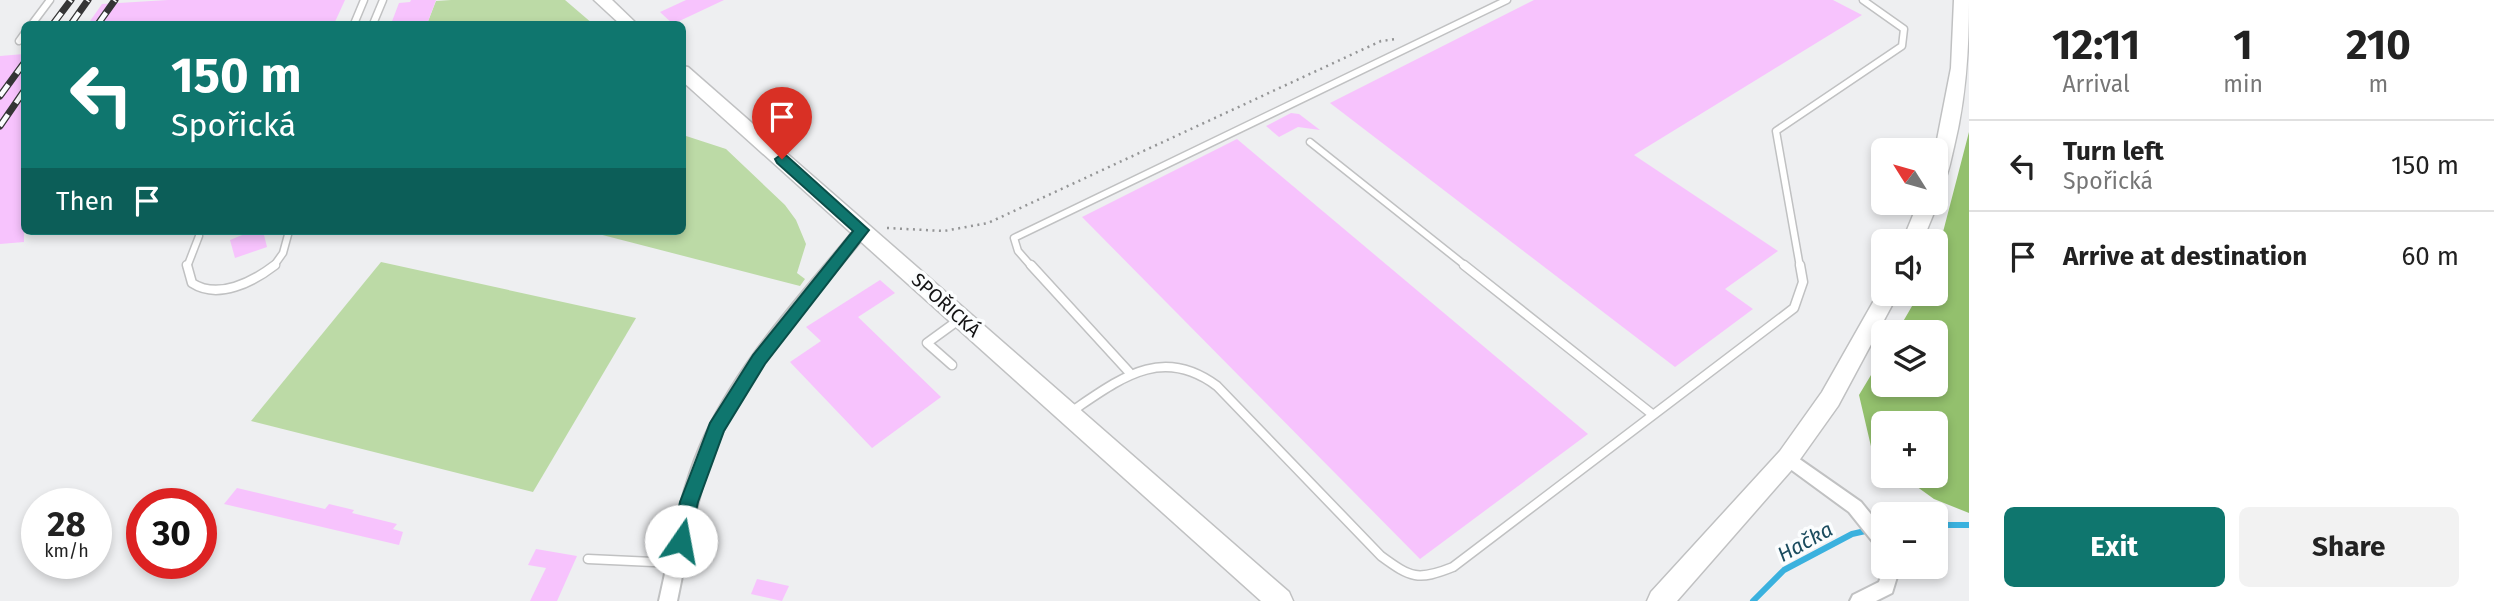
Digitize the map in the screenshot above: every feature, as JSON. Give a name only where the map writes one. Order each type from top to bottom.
[{"type":"street","points":[[602,0],[626,21]]},
{"type":"street","points":[[1947,138],[1959,82],[1962,0]]},
{"type":"street","name":"SPOŘICKÁ","points":[[686,75],[1280,601]]},
{"type":"street","points":[[668,601],[689,502],[717,428],[759,359],[862,230]]},
{"type":"street","points":[[1660,601],[1788,458],[1830,398],[1881,306]]},
{"type":"street","points":[[1788,458],[1855,507],[1871,527]]},
{"type":"street","points":[[1858,601],[1886,587],[1888,579]]},
{"type":"lane","points":[[34,21],[50,0]]},
{"type":"lane","points":[[355,21],[364,0]]},
{"type":"lane","points":[[374,21],[383,0]]},
{"type":"lane","points":[[1129,372],[1018,251],[1014,238],[1507,0]]},
{"type":"lane","points":[[1069,414],[1129,372],[1166,366],[1196,371],[1217,386],[1381,556],[1407,575],[1429,577],[1453,567],[1794,308],[1802,282],[1776,131],[1902,46],[1904,29],[1863,0]]},
{"type":"lane","points":[[1310,142],[1652,414]]},
{"type":"lane","points":[[199,236],[188,261],[187,274],[194,284],[206,289],[222,290],[258,279],[276,264],[287,249],[288,235]]},
{"type":"lane","points":[[952,365],[927,344],[961,319]]},
{"type":"lane","points":[[588,559],[677,563]]},
{"type":"path","points":[[862,230],[895,228],[944,231],[988,223],[1381,41],[1396,39]]},
{"type":"green space","points":[[565,0],[590,21],[428,21],[436,1]]},
{"type":"green space","points":[[1969,132],[1969,513],[1948,505],[1948,502],[1934,499],[1919,488],[1948,488],[1948,411],[1871,411],[1871,446],[1859,395],[1871,375],[1871,397],[1948,397],[1948,320],[1904,320],[1912,306],[1948,306],[1948,229],[1944,229]]},
{"type":"green space","points":[[686,136],[726,149],[785,205],[796,220],[806,244],[797,273],[805,279],[800,286],[602,235],[686,235]]},
{"type":"green space","points":[[381,262],[636,318],[533,492],[251,421]]},
{"type":"building","points":[[168,0],[345,0],[335,21],[90,21],[102,4]]},
{"type":"building","points":[[436,0],[428,21],[392,21],[399,3]]},
{"type":"building","points":[[686,0],[724,0],[679,21],[670,21],[660,12]]},
{"type":"building","points":[[1534,0],[1833,0],[1862,15],[1634,155],[1778,251],[1725,289],[1753,309],[1675,367],[1330,103]]},
{"type":"building","points":[[21,54],[21,235],[24,235],[24,242],[0,244],[0,56]]},
{"type":"building","points":[[1291,113],[1299,114],[1320,130],[1298,127],[1279,137],[1266,126]]},
{"type":"building","points":[[1237,139],[1588,434],[1420,559],[1082,217]]},
{"type":"building","points":[[242,235],[264,235],[267,247],[235,258],[230,240]]},
{"type":"building","points":[[880,280],[895,293],[858,317],[941,397],[872,448],[790,362],[821,341],[806,327]]},
{"type":"building","points":[[237,488],[325,509],[329,504],[354,510],[352,513],[397,524],[393,529],[403,532],[399,545],[224,504]]},
{"type":"building","points":[[536,549],[577,556],[557,601],[530,601],[546,568],[528,565]]},
{"type":"building","points":[[757,579],[789,586],[782,601],[751,594]]},
{"type":"waterway","name":"Hačka","points":[[1948,525],[1969,525]]},
{"type":"waterway","name":"Hačka","points":[[1753,601],[1784,570],[1852,534],[1871,530]]},
{"type":"railway","points":[[55,21],[71,0]]},
{"type":"railway","points":[[73,21],[88,0]]},
{"type":"railway","points":[[100,21],[115,0]]},
{"type":"railway","points":[[0,96],[21,67]]},
{"type":"railway","points":[[0,126],[21,95]]},
{"type":"route","points":[[681,541],[689,502],[717,428],[759,359],[862,230],[782,159]]}]
